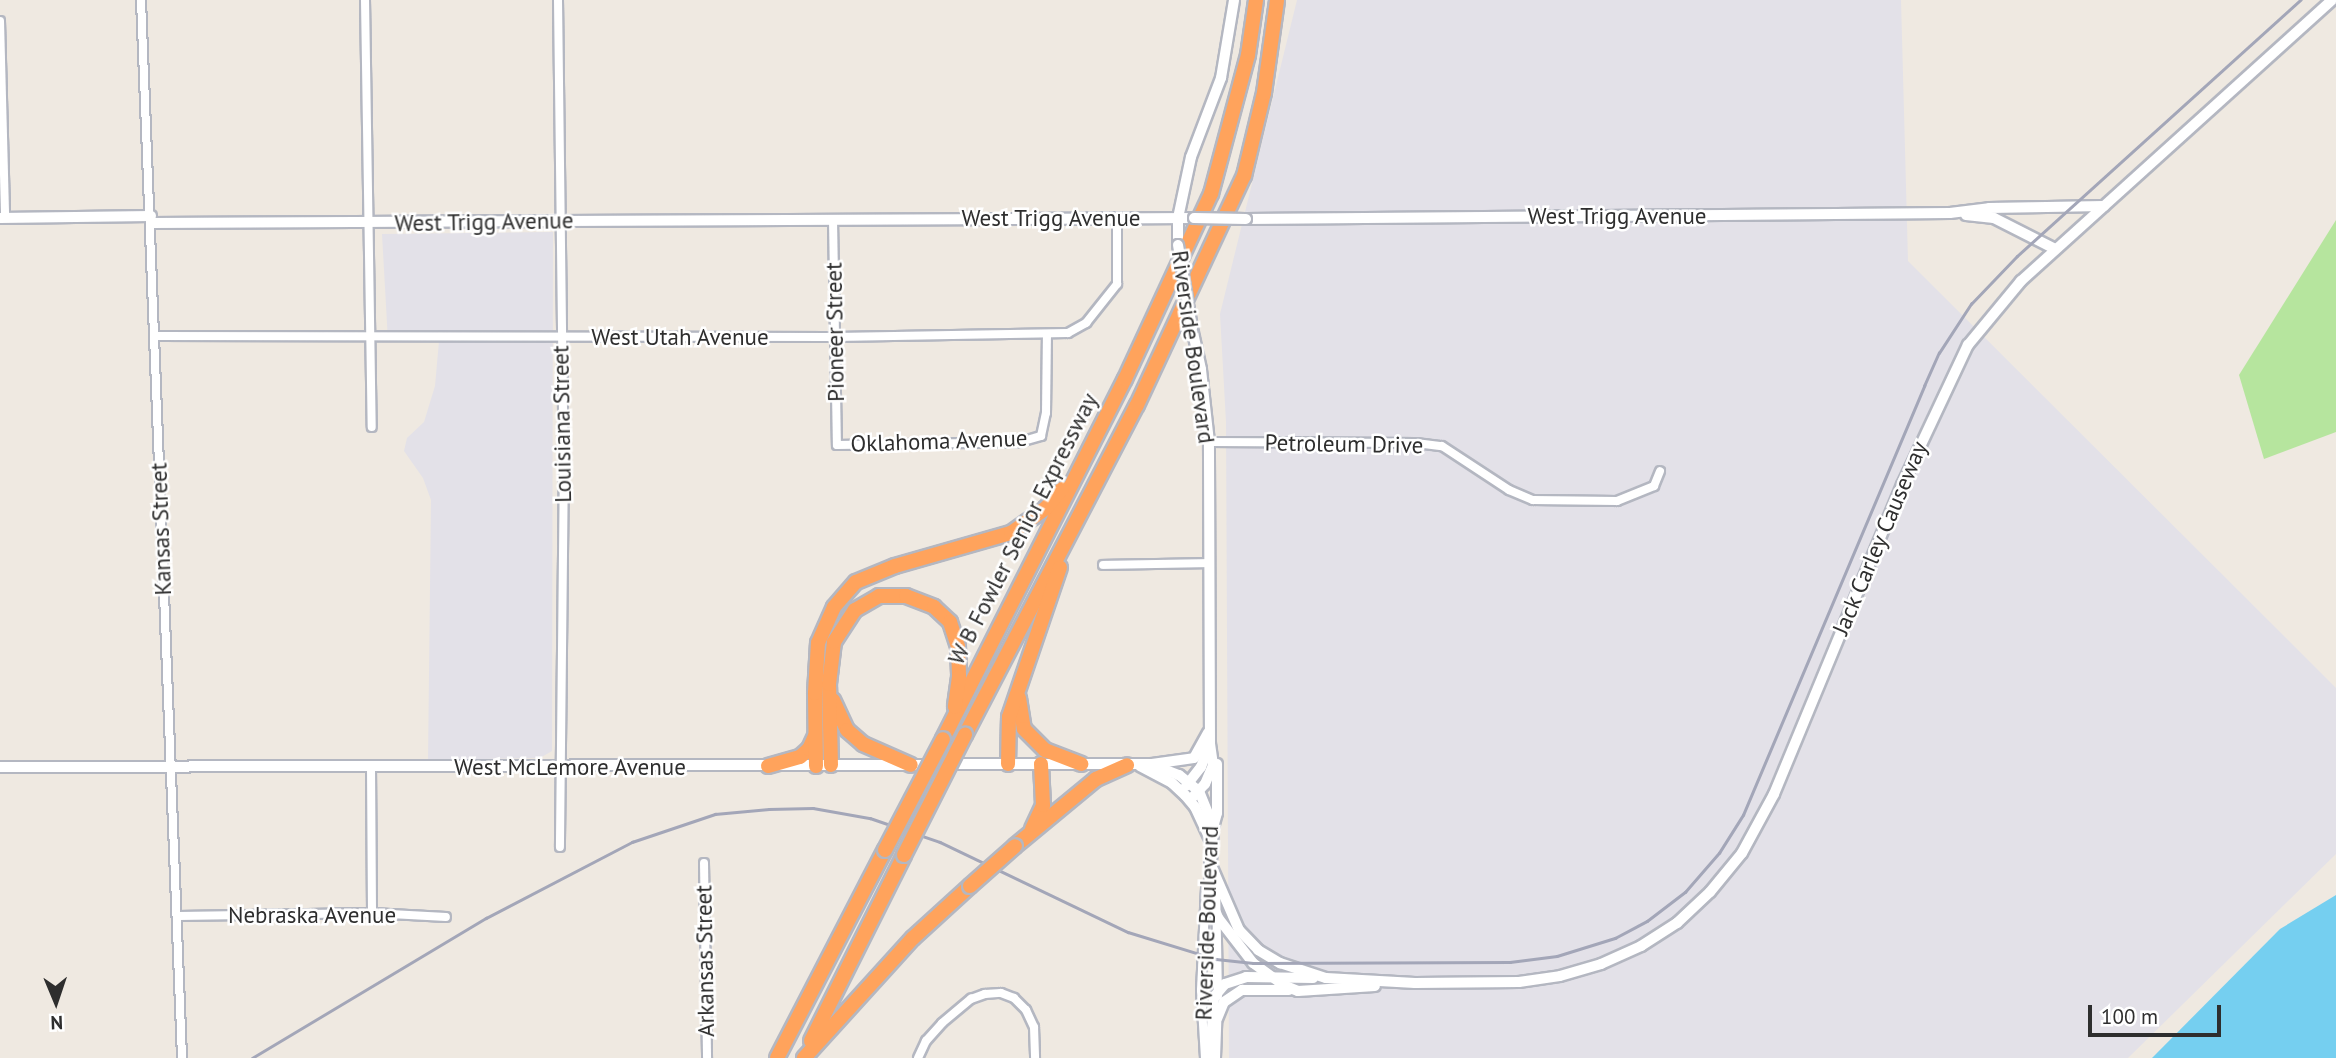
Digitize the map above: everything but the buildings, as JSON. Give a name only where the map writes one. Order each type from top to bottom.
[{"type":"highway","name":"W B Fowler Senior Expressway","points":[[777,1058],[1081,467],[1211,194],[1242,80],[1256,0]]},
{"type":"highway","name":"W B Fowler Senior Expressway","points":[[803,1058],[965,735],[1137,405],[1244,176],[1264,93],[1277,0]]},
{"type":"highway","points":[[816,766],[818,643],[834,607],[856,582],[895,566],[1011,533],[1046,508],[1081,467]]},
{"type":"highway","points":[[1009,764],[1009,717],[1076,522]]},
{"type":"highway","points":[[831,765],[829,684],[834,642],[855,610],[879,596],[906,596],[934,607],[950,622],[958,646],[959,677],[953,718]]},
{"type":"highway","points":[[829,684],[835,708],[846,730],[863,744],[911,765]]},
{"type":"highway","points":[[1020,685],[1018,709],[1024,729],[1045,750],[1081,764]]},
{"type":"highway","points":[[768,766],[800,757],[808,750],[815,734]]},
{"type":"highway","points":[[1029,833],[1042,805],[1041,764]]},
{"type":"highway","points":[[803,1058],[913,938],[1029,833],[1096,779],[1139,765]]},
{"type":"street","name":"Kansas Street","points":[[141,0],[169,767],[179,916],[183,1058]]},
{"type":"street","points":[[365,0],[372,427]]},
{"type":"street","name":"Louisiana Street","points":[[558,0],[564,472],[560,847]]},
{"type":"street","name":"Riverside Boulevard","points":[[1189,800],[1199,791],[1213,765],[1210,744],[1209,442],[1201,369],[1178,245],[1178,218],[1191,157],[1221,78],[1234,0]]},
{"type":"street","name":"Jack Carley Causeway","points":[[1210,863],[1216,883],[1240,930],[1258,950],[1280,963],[1326,978],[1415,982],[1519,982],[1601,964],[1641,946],[1676,923],[1710,892],[1742,853],[1773,794],[1902,485],[1968,345],[1992,312],[2056,249],[2332,0]]},
{"type":"street","points":[[0,21],[2,218]]},
{"type":"street","points":[[1950,213],[1989,208],[2104,206]]},
{"type":"street","name":"West Trigg Avenue","points":[[2,218],[368,223],[1950,213]]},
{"type":"street","points":[[1950,213],[1994,218],[2056,249]]},
{"type":"street","name":"West Utah Avenue","points":[[154,335],[836,337],[1047,334],[1076,331],[1111,295],[1119,272],[1117,217]]},
{"type":"street","name":"Pioneer Street","points":[[834,220],[837,444]]},
{"type":"street","name":"Oklahoma Avenue","points":[[837,444],[1020,442],[1041,436],[1046,413],[1047,334]]},
{"type":"street","name":"Petroleum Drive","points":[[1209,442],[1416,443],[1442,446],[1509,490],[1533,500],[1617,501],[1654,486],[1660,471]]},
{"type":"street","points":[[1103,565],[1209,563]]},
{"type":"street","points":[[1139,765],[1194,758],[1210,727]]},
{"type":"street","points":[[1210,727],[1217,767],[1217,813],[1213,826]]},
{"type":"street","name":"Riverside Boulevard","points":[[1185,787],[1201,767],[1210,744]]},
{"type":"street","name":"West McLemore Avenue","points":[[0,767],[1139,765],[1163,767],[1185,787],[1199,791]]},
{"type":"street","points":[[371,767],[372,913]]},
{"type":"street","name":"West McLemore Avenue","points":[[1185,787],[1210,839]]},
{"type":"street","name":"Riverside Boulevard","points":[[1199,791],[1213,826],[1203,903],[1201,990],[1208,1058]]},
{"type":"street","name":"Arkansas Street","points":[[704,863],[707,1058]]},
{"type":"street","points":[[1210,863],[1209,897],[1216,913],[1253,963],[1273,978],[1298,991]]},
{"type":"street","name":"Riverside Boulevard","points":[[1216,883],[1216,1058]]},
{"type":"street","name":"Nebraska Avenue","points":[[179,916],[372,913],[446,917]]},
{"type":"street","points":[[1208,1058],[1210,1023],[1218,992],[1225,984],[1246,977],[1326,978]]},
{"type":"street","name":"Jack Carley Causeway","points":[[1217,1019],[1224,1002],[1241,990],[1298,991],[1415,982]]},
{"type":"street","points":[[918,1058],[926,1041],[942,1023],[971,999],[985,993],[1001,993],[1014,998],[1026,1010],[1034,1027],[1035,1058]]},
{"type":"shaded area","points":[[1297,0],[1901,0],[1908,261],[2336,688],[2336,854],[2128,1058],[1229,1058],[1226,422],[1220,314]]},
{"type":"shaded area","points":[[553,232],[552,751],[540,758],[428,760],[431,500],[423,478],[404,451],[407,438],[424,422],[435,386],[439,341],[388,341],[382,234]]},
{"type":"green space","points":[[2336,220],[2336,432],[2264,459],[2239,375]]},
{"type":"water","points":[[2336,895],[2336,1058],[2152,1058],[2280,929]]},
{"type":"railway","points":[[252,1058],[486,918],[632,842],[715,814],[769,809],[813,808],[870,818],[940,842],[1128,932],[1216,959],[1253,963],[1510,962],[1557,956],[1615,938],[1647,921],[1685,892],[1719,853],[1743,815],[1924,386],[1939,353],[1971,304],[2017,256],[2300,0]]}]
